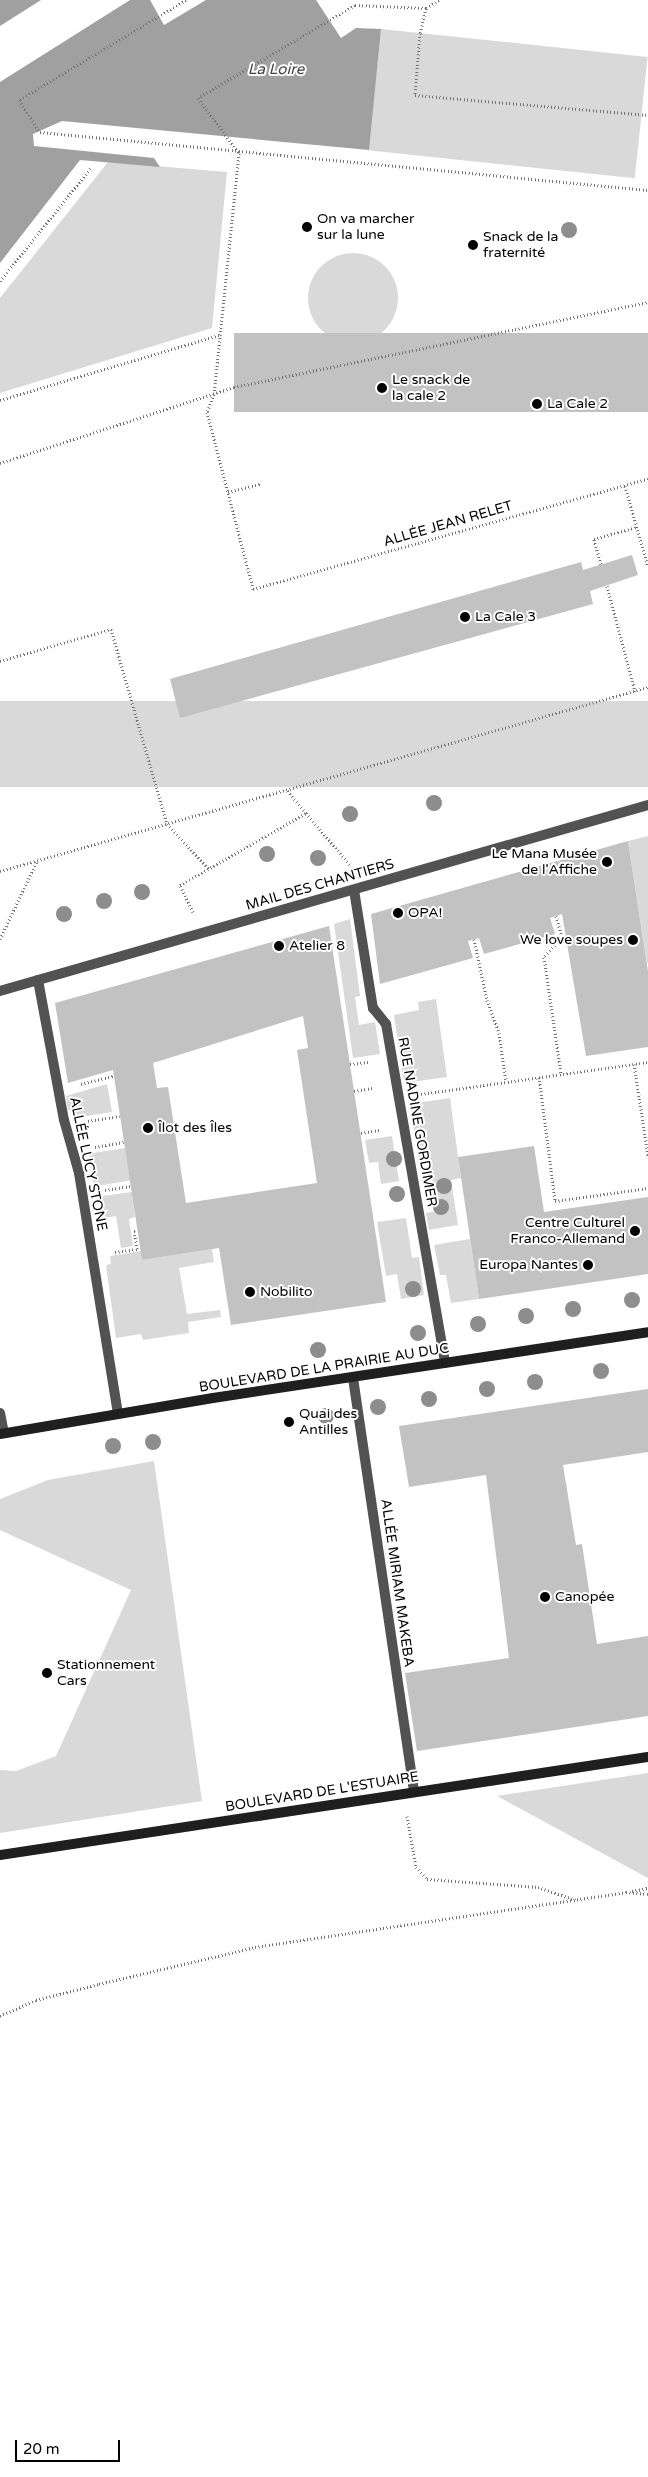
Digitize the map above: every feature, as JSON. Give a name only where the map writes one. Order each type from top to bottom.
[{"type":"main road","name":"BOULEVARD DE LA PRAIRIE AU DUC","points":[[2,1434],[118,1413],[648,1332]]},
{"type":"main road","name":"BOULEVARD DE L'ESTUAIRE","points":[[0,1855],[648,1757]]},
{"type":"street","name":"MAIL DES CHANTIERS","points":[[0,991],[648,806]]},
{"type":"street","name":"RUE NADINE GORDIMER","points":[[354,890],[373,1008],[386,1024],[446,1363]]},
{"type":"street","name":"ALLÉE LUCY STONE","points":[[38,980],[65,1125],[79,1173],[118,1413]]},
{"type":"street","name":"ALLÉE MIRIAM MAKEBA","points":[[353,1378],[414,1792]]},
{"type":"street","points":[[0,1413],[2,1434]]},
{"type":"path","points":[[186,0],[19,100],[40,132],[239,153],[648,190]]},
{"type":"path","points":[[261,484],[228,492],[207,412],[214,394],[239,153],[198,98],[355,5],[426,8],[440,0]]},
{"type":"path","points":[[426,8],[420,33],[415,95],[648,115]]},
{"type":"path","points":[[0,281],[91,168]]},
{"type":"path","points":[[0,463],[214,394],[648,302]]},
{"type":"path","points":[[0,400],[220,335]]},
{"type":"path","name":"ALLÉE JEAN RELET","points":[[228,492],[254,589],[648,479]]},
{"type":"path","points":[[625,486],[648,566]]},
{"type":"path","points":[[601,564],[594,539],[637,527]]},
{"type":"path","points":[[607,586],[635,691]]},
{"type":"path","points":[[0,661],[111,629],[167,824],[209,869]]},
{"type":"path","points":[[0,871],[648,687]]},
{"type":"path","points":[[288,790],[368,886]]},
{"type":"path","points":[[202,933],[180,885],[306,813]]},
{"type":"path","points":[[0,939],[37,861]]},
{"type":"path","points":[[556,916],[562,937],[544,957],[561,1074]]},
{"type":"path","points":[[474,939],[487,1000],[498,1032],[506,1082]]},
{"type":"path","points":[[398,1098],[648,1062]]},
{"type":"path","points":[[634,1064],[648,1156]]},
{"type":"path","points":[[59,1090],[114,1076]]},
{"type":"path","points":[[539,1077],[555,1201],[648,1188]]},
{"type":"path","points":[[65,1125],[120,1116]]},
{"type":"path","points":[[92,1255],[137,1249],[134,1231],[138,1231]]},
{"type":"path","points":[[414,1792],[408,1816],[416,1867],[427,1879],[538,1887],[576,1900]]},
{"type":"path","points":[[0,2016],[36,2000],[255,1947],[648,1888]]},
{"type":"path","points":[[626,1892],[648,1894]]},
{"type":"shaded area","points":[[381,29],[648,57],[635,178],[368,150]]},
{"type":"shaded area","points":[[108,162],[227,172],[212,328],[0,393],[0,298]]},
{"type":"shaded area","name":"On va marcher sur la lune","points":[[353,253],[370,257],[385,266],[394,281],[398,298],[394,315],[385,330],[370,339],[353,343],[336,339],[321,330],[312,315],[308,298],[312,281],[321,266],[336,257]]},
{"type":"shaded area","points":[[0,701],[648,701],[648,787],[0,787]]},
{"type":"shaded area","points":[[648,836],[648,963],[647,963],[628,841]]},
{"type":"shaded area","points":[[350,919],[360,996],[355,997],[359,1025],[375,1022],[380,1054],[353,1058],[334,924]]},
{"type":"shaded area","points":[[436,999],[447,1077],[404,1083],[394,1015],[419,1010],[418,1002]]},
{"type":"shaded area","points":[[107,1084],[112,1112],[74,1118],[73,1109],[68,1110],[66,1096]]},
{"type":"shaded area","points":[[450,1098],[461,1178],[451,1180],[458,1225],[429,1230],[426,1213],[436,1211],[430,1163],[419,1164],[410,1104]]},
{"type":"shaded area","points":[[392,1136],[399,1181],[381,1184],[378,1162],[369,1163],[365,1140]]},
{"type":"shaded area","points":[[125,1148],[130,1181],[94,1186],[88,1154]]},
{"type":"shaded area","points":[[132,1192],[135,1217],[129,1219],[133,1246],[121,1248],[116,1216],[105,1218],[102,1196]]},
{"type":"shaded area","points":[[406,1218],[412,1258],[419,1257],[424,1295],[401,1299],[397,1274],[386,1276],[377,1222]]},
{"type":"shaded area","points":[[470,1239],[479,1299],[451,1303],[446,1275],[440,1275],[434,1245]]},
{"type":"shaded area","points":[[212,1249],[214,1262],[179,1268],[187,1314],[220,1310],[221,1317],[188,1322],[189,1333],[143,1340],[141,1334],[116,1338],[106,1265],[111,1264],[110,1256],[141,1251],[142,1260]]},
{"type":"shaded area","points":[[154,1461],[202,1801],[0,1833],[0,1770],[16,1771],[56,1756],[131,1590],[0,1530],[0,1499],[48,1480]]},
{"type":"shaded area","points":[[648,1773],[648,1878],[497,1796]]},
{"type":"water","name":"La Loire","points":[[0,0],[316,0],[341,38],[356,28],[381,29],[369,150],[62,121],[33,134],[34,146],[154,158],[160,167],[80,160],[0,263]]},
{"type":"pier","points":[[41,0],[130,0],[0,82],[0,26]]},
{"type":"pier","points":[[150,0],[206,0],[164,25]]},
{"type":"building","points":[[234,333],[648,333],[648,412],[234,412]]},
{"type":"building","name":"La Cale 3","points":[[632,555],[638,575],[590,591],[593,604],[180,718],[170,679],[581,562],[583,570]]},
{"type":"building","points":[[628,841],[648,971],[648,1047],[586,1056],[562,914],[550,918],[555,934],[484,954],[479,938],[468,941],[473,958],[380,984],[371,914]]},
{"type":"building","name":"Îlot des Îles","points":[[329,926],[386,1302],[231,1325],[219,1248],[142,1260],[113,1070],[68,1083],[55,1003]],"holes":[[[303,1016],[308,1048],[297,1050],[317,1183],[186,1203],[168,1087],[157,1088],[153,1063]]]},
{"type":"building","points":[[534,1146],[544,1212],[648,1197],[648,1274],[479,1299],[458,1157]]},
{"type":"building","name":"Canopée","points":[[648,1389],[648,1452],[563,1465],[576,1545],[582,1544],[597,1644],[648,1636],[648,1716],[417,1751],[405,1673],[509,1658],[486,1475],[409,1487],[399,1426]]},
{"type":"place","name":"On va marcher sur la lune","points":[[307,227]]},
{"type":"place","name":"Snack de la fraternité","points":[[473,245]]},
{"type":"place","name":"Le snack de la cale 2","points":[[382,388]]},
{"type":"place","name":"La Cale 2","points":[[537,404]]},
{"type":"place","name":"La Cale 3","points":[[465,617]]},
{"type":"place","name":"Le Mana Musée de l'Affiche","points":[[607,862]]},
{"type":"place","name":"OPA!","points":[[398,913]]},
{"type":"place","name":"We love soupes","points":[[633,940]]},
{"type":"place","name":"Atelier 8","points":[[279,946]]},
{"type":"place","name":"Îlot des Îles","points":[[148,1128]]},
{"type":"place","name":"Centre Culturel Franco-Allemand","points":[[635,1231]]},
{"type":"place","name":"Europa Nantes","points":[[588,1265]]},
{"type":"place","name":"Nobilito","points":[[250,1292]]},
{"type":"place","name":"Quai des Antilles","points":[[289,1422]]},
{"type":"place","name":"Canopée","points":[[545,1597]]},
{"type":"place","name":"Stationnement Cars","points":[[47,1673]]}]
